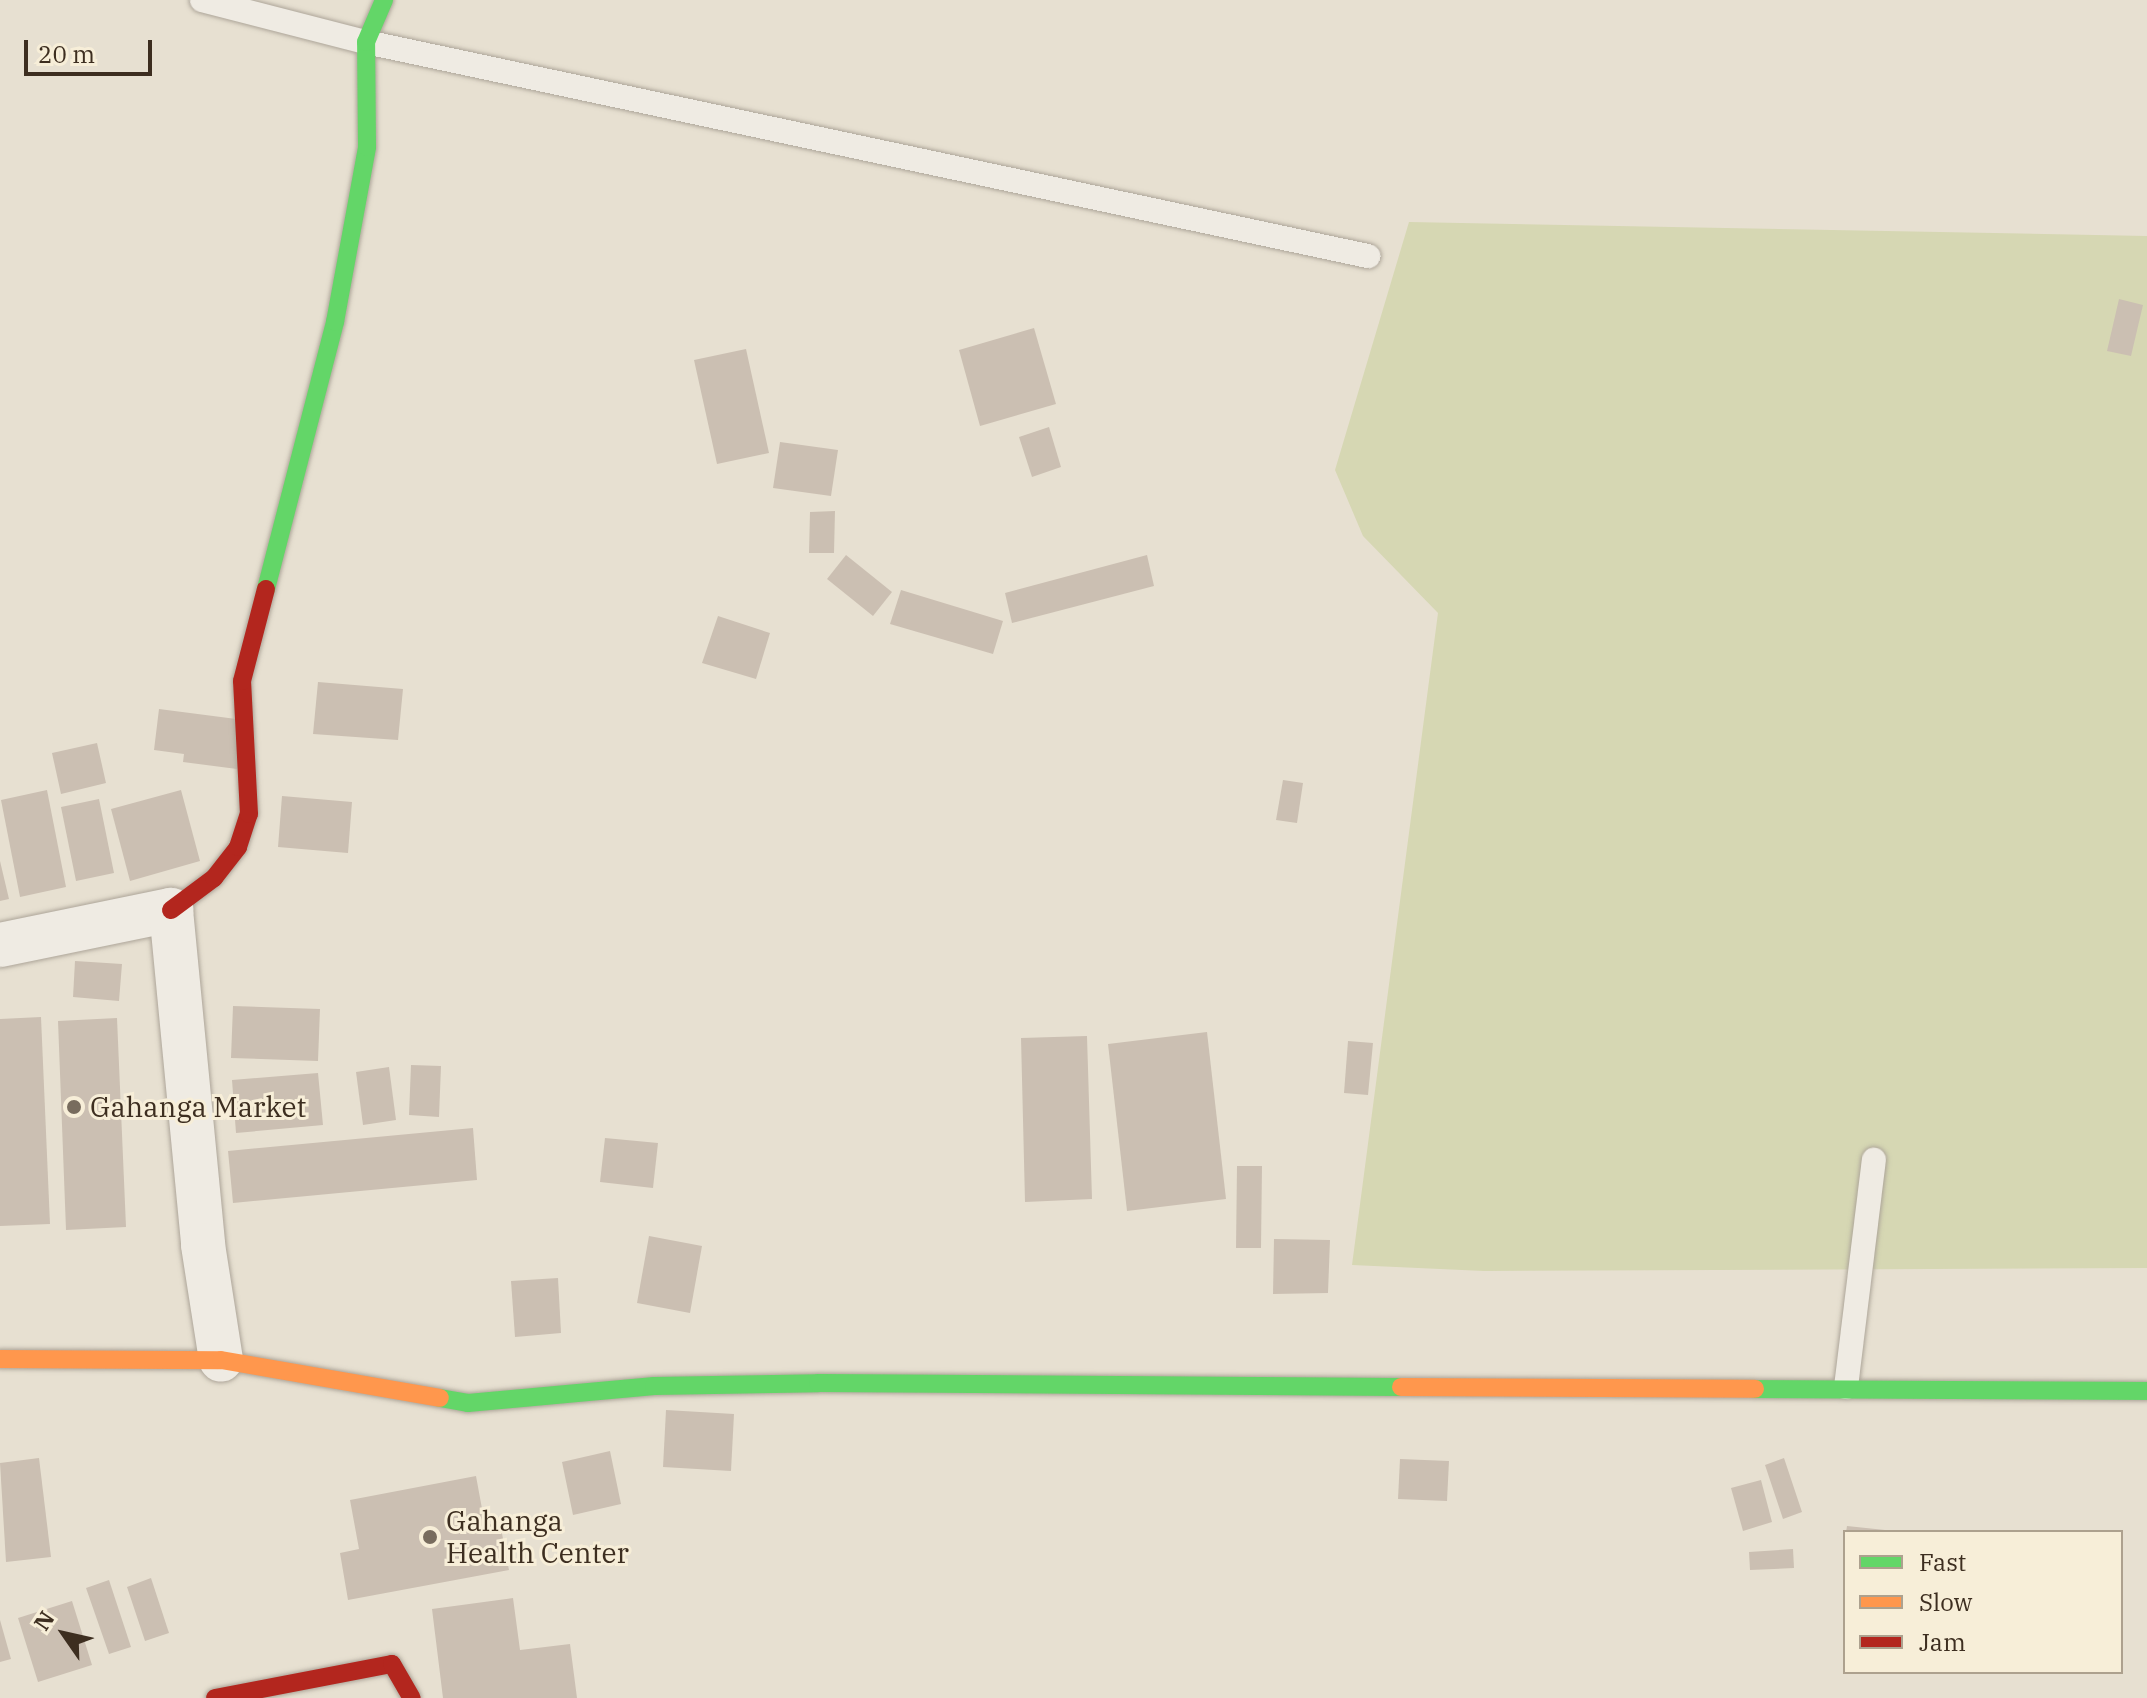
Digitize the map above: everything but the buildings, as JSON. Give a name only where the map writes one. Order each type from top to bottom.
[{"type":"street","points":[[0,945],[171,910],[214,878],[238,847],[249,814],[242,681],[335,322],[367,147],[366,42],[384,0]]},
{"type":"street","points":[[171,910],[203,1245],[221,1360]]},
{"type":"street","points":[[0,1359],[221,1360],[468,1403],[654,1386],[818,1383],[2147,1391]]},
{"type":"street","points":[[218,1698],[392,1664],[412,1698]]},
{"type":"lane","points":[[202,0],[366,42],[1368,256]]},
{"type":"lane","points":[[1846,1387],[1874,1160]]},
{"type":"green space","points":[[1409,222],[2147,236],[2147,1268],[1484,1271],[1352,1265],[1438,613],[1363,536],[1335,470]]},
{"type":"traffic: fast","points":[[266,589],[335,322],[367,147],[366,42],[384,0]]},
{"type":"traffic: fast","points":[[440,1398],[468,1403],[654,1386],[818,1383],[1401,1387]]},
{"type":"traffic: fast","points":[[1755,1389],[2147,1391]]},
{"type":"traffic: slow","points":[[0,1359],[221,1360],[440,1398]]},
{"type":"traffic: slow","points":[[1401,1387],[1755,1389]]},
{"type":"traffic: jam","points":[[171,910],[214,878],[238,847],[249,814],[242,681],[266,589]]},
{"type":"traffic: jam","points":[[215,1698],[392,1664],[412,1698]]},
{"type":"place","name":"Gahanga Market","points":[[74,1107]]},
{"type":"place","name":"Gahanga Health Center","points":[[430,1537]]}]
